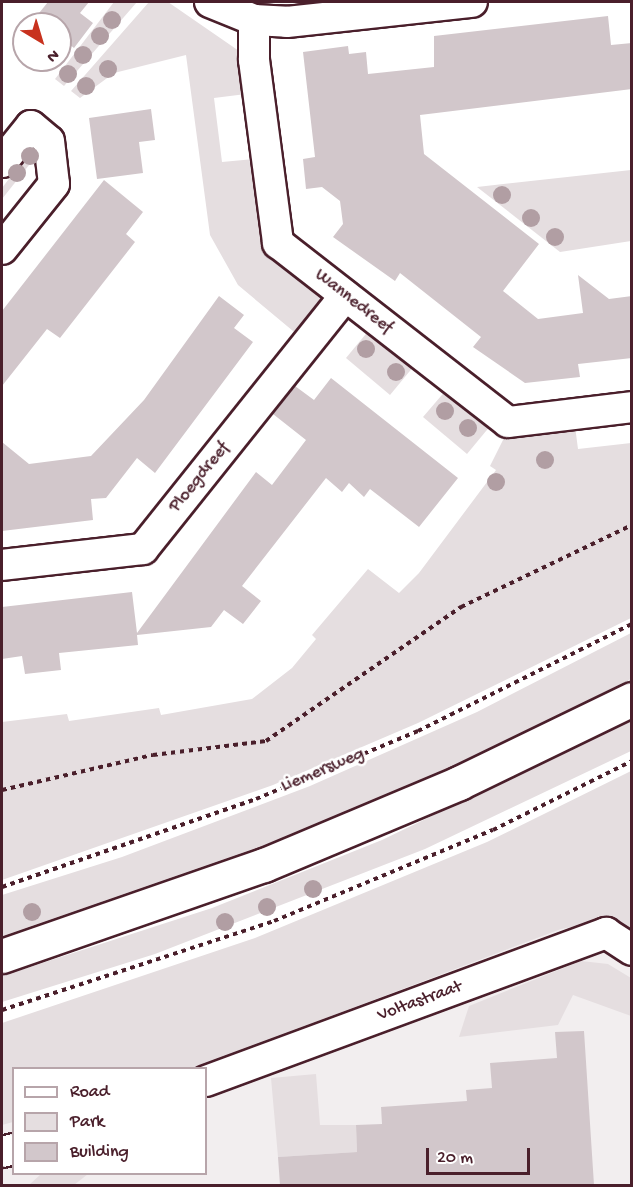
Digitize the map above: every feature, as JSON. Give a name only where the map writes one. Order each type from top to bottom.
[{"type":"main road","points":[[2,956],[264,865],[459,783],[632,699]]},
{"type":"street","points":[[210,2],[254,20],[315,22],[472,2]]},
{"type":"street","name":"Wannedreef","points":[[254,20],[254,60],[278,243],[508,422],[632,407]]},
{"type":"street","points":[[2,162],[31,126],[49,141],[54,184],[2,249]]},
{"type":"street","name":"Ploegdreef","points":[[2,565],[143,549],[345,296]]},
{"type":"street","name":"Voltastraat","points":[[207,1082],[606,933],[632,950]]},
{"type":"path","points":[[2,790],[153,755],[266,741],[461,607],[632,525]]},
{"type":"path","name":"Liemersweg","points":[[2,887],[256,800],[418,731],[632,624]]},
{"type":"path","points":[[2,1010],[273,921],[493,830],[632,761]]},
{"type":"shaded area","points":[[631,794],[631,1185],[2,1186],[2,1037]]},
{"type":"green space","points":[[114,2],[137,2],[64,86],[55,79],[60,72],[72,72],[72,57]]},
{"type":"green space","points":[[149,2],[168,2],[239,51],[246,94],[214,98],[222,162],[254,159],[320,294],[320,305],[299,336],[238,285],[210,235],[186,55],[114,73],[80,98],[71,91]]},
{"type":"green space","points":[[31,150],[37,155],[2,199],[2,188]]},
{"type":"green space","points":[[631,170],[631,241],[560,252],[477,187]]},
{"type":"green space","points":[[370,329],[414,366],[390,395],[346,358]]},
{"type":"green space","points":[[447,389],[491,425],[467,454],[423,417]]},
{"type":"green space","points":[[575,426],[578,449],[631,443],[631,618],[418,723],[273,785],[2,880],[2,722],[67,714],[69,721],[159,708],[161,715],[252,699],[292,668],[316,639],[312,635],[368,569],[399,593],[419,573],[496,470],[490,466],[506,434]]},
{"type":"green space","points":[[631,633],[631,679],[452,768],[219,865],[2,937],[2,895],[122,857],[310,786],[477,712]]},
{"type":"green space","points":[[631,720],[631,751],[425,849],[155,954],[2,1002],[2,976],[212,908],[382,840]]},
{"type":"green space","points":[[631,771],[631,932],[603,921],[561,929],[197,1067],[12,1067],[12,1122],[2,1125],[2,1023],[255,938],[487,842]]},
{"type":"green space","points":[[581,961],[608,964],[631,978],[631,1016],[573,995],[558,1025],[459,1037],[469,1006]]},
{"type":"green space","points":[[316,1074],[320,1125],[356,1125],[357,1152],[278,1157],[271,1078]]},
{"type":"green space","points":[[40,1175],[87,1175],[74,1185],[29,1185]]},
{"type":"building","points":[[48,2],[89,2],[80,13],[93,23],[74,48],[72,46],[72,12],[40,12]]},
{"type":"building","points":[[608,16],[611,45],[632,43],[632,89],[420,115],[424,154],[539,244],[503,291],[538,319],[583,313],[578,275],[609,299],[632,296],[632,358],[578,364],[580,377],[525,383],[473,347],[481,337],[400,273],[395,281],[333,237],[343,224],[340,201],[322,187],[306,189],[303,159],[315,157],[303,52],[348,46],[349,54],[366,52],[368,74],[434,67],[434,36]]},
{"type":"building","points":[[151,109],[155,140],[139,142],[143,173],[97,179],[89,118]]},
{"type":"building","points":[[104,180],[143,212],[126,234],[135,242],[60,338],[47,329],[2,386],[2,311]]},
{"type":"building","points":[[219,296],[244,315],[234,328],[253,342],[155,473],[137,458],[106,498],[91,499],[93,520],[2,531],[2,442],[29,464],[91,456],[144,400]]},
{"type":"building","points":[[331,378],[458,478],[419,527],[370,489],[364,497],[349,483],[342,492],[326,478],[242,586],[261,601],[243,624],[224,610],[211,627],[137,635],[138,645],[59,653],[61,670],[25,674],[22,656],[2,659],[2,607],[132,592],[137,633],[256,472],[272,485],[306,440],[273,414],[295,386],[314,400]]},
{"type":"building","points":[[584,1031],[594,1185],[280,1185],[278,1157],[357,1152],[356,1125],[382,1124],[381,1107],[467,1101],[466,1090],[492,1088],[490,1063],[557,1058],[555,1032]]}]
